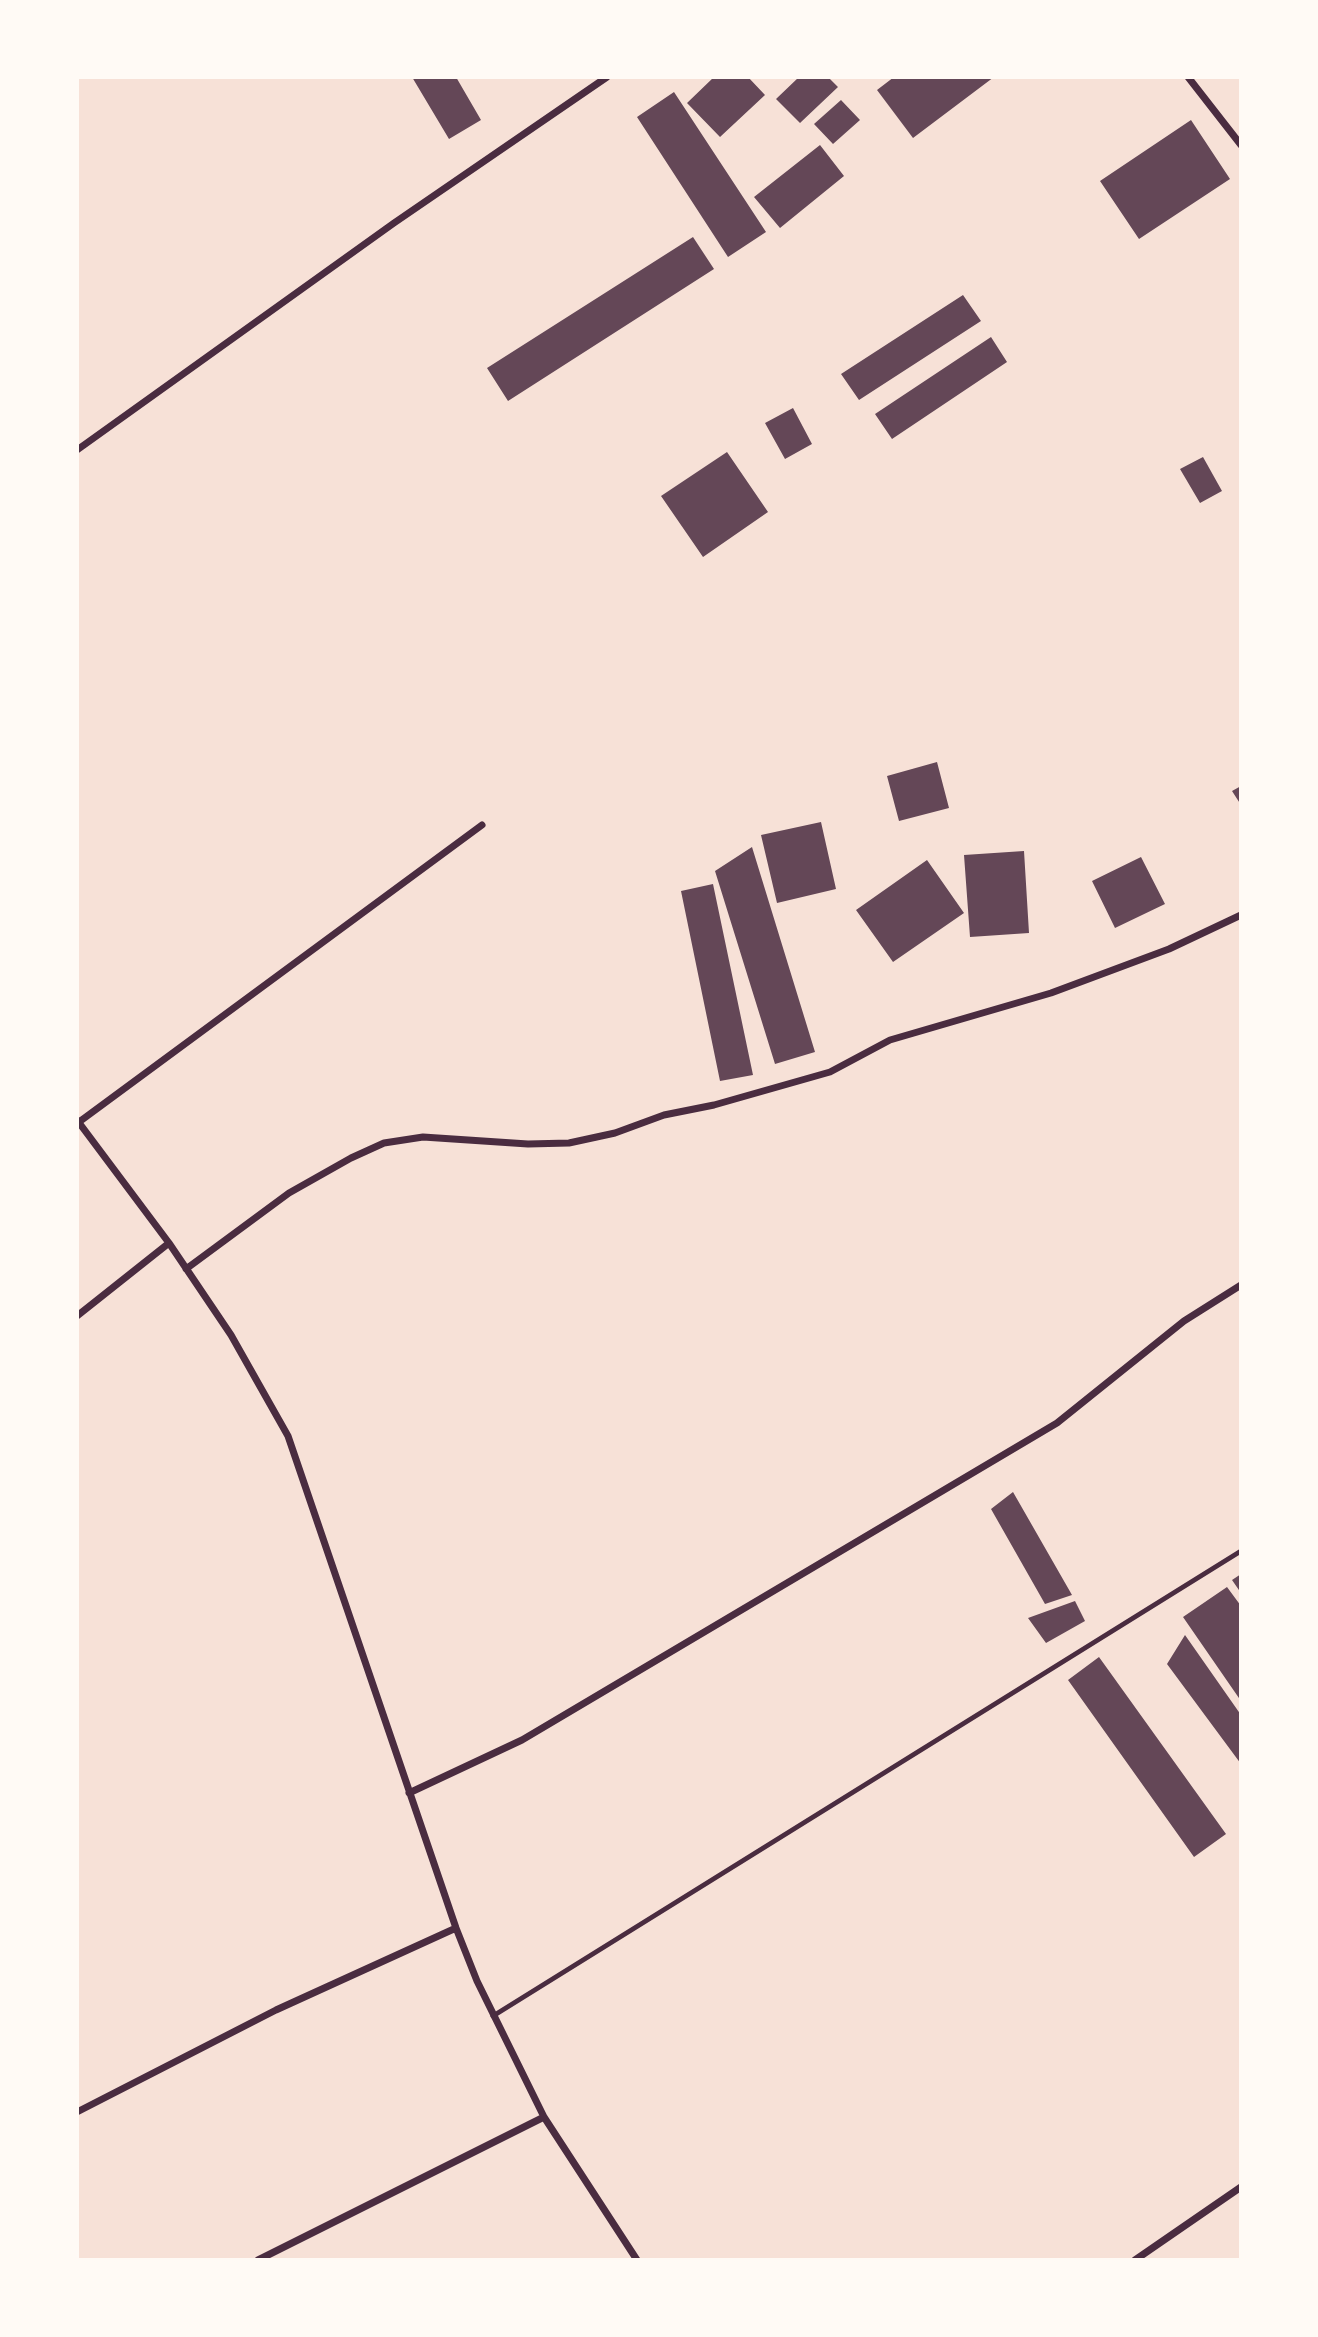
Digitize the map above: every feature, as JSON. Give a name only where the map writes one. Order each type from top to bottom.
[{"type":"street","points":[[77,450],[394,223],[607,77]]},
{"type":"street","points":[[1188,77],[1241,145]]},
{"type":"street","points":[[482,825],[78,1121],[169,1243],[231,1335],[288,1436],[456,1927],[493,2015],[544,2117],[637,2260]]},
{"type":"street","points":[[186,1269],[289,1193],[384,1143],[423,1137],[528,1144],[569,1143],[615,1133],[664,1115],[714,1105],[830,1072],[890,1040],[1051,993],[1169,949],[1241,915]]},
{"type":"street","points":[[77,1316],[169,1243]]},
{"type":"street","points":[[409,1793],[523,1740],[1057,1423],[1184,1321],[1241,1285]]},
{"type":"street","points":[[77,2112],[276,2010],[456,1927]]},
{"type":"street","points":[[258,2260],[544,2117]]},
{"type":"street","points":[[1135,2260],[1241,2188]]},
{"type":"lane","points":[[493,2015],[1241,1551]]},
{"type":"building","points":[[412,77],[456,77],[481,120],[449,139]]},
{"type":"building","points":[[714,77],[748,77],[765,95],[720,137],[687,103]]},
{"type":"building","points":[[799,77],[828,77],[838,87],[800,123],[776,99]]},
{"type":"building","points":[[894,77],[994,77],[913,138],[877,90]]},
{"type":"building","points":[[674,92],[766,232],[728,257],[637,117]]},
{"type":"building","points":[[841,100],[860,120],[833,144],[814,124]]},
{"type":"building","points":[[1191,120],[1230,179],[1139,239],[1100,181]]},
{"type":"building","points":[[820,145],[844,176],[780,228],[754,197]]},
{"type":"building","points":[[693,237],[714,269],[508,401],[487,368]]},
{"type":"building","points":[[963,295],[981,321],[859,400],[841,374]]},
{"type":"building","points":[[991,337],[1007,362],[892,439],[875,414]]},
{"type":"building","points":[[793,408],[812,444],[785,459],[765,423]]},
{"type":"building","points":[[727,452],[768,512],[703,557],[661,496]]},
{"type":"building","points":[[1203,457],[1222,491],[1200,503],[1180,469]]},
{"type":"building","points":[[937,762],[949,808],[899,821],[887,776]]},
{"type":"building","points":[[1241,786],[1241,805],[1232,791]]},
{"type":"building","points":[[821,822],[836,889],[777,903],[761,835]]},
{"type":"building","points":[[752,847],[815,1052],[775,1064],[715,871]]},
{"type":"building","points":[[1024,851],[1029,933],[970,937],[964,855]]},
{"type":"building","points":[[1141,857],[1165,904],[1115,928],[1092,881]]},
{"type":"building","points":[[927,860],[964,913],[893,962],[856,910]]},
{"type":"building","points":[[713,884],[753,1075],[720,1081],[681,891]]},
{"type":"building","points":[[1013,1492],[1072,1595],[1045,1604],[991,1509]]},
{"type":"building","points":[[1241,1574],[1241,1593],[1232,1580]]},
{"type":"building","points":[[1227,1587],[1241,1606],[1241,1701],[1183,1617]]},
{"type":"building","points":[[1075,1601],[1085,1621],[1046,1643],[1028,1618]]},
{"type":"building","points":[[1185,1635],[1241,1715],[1241,1764],[1167,1664]]},
{"type":"building","points":[[1099,1657],[1226,1834],[1194,1857],[1068,1680]]}]
